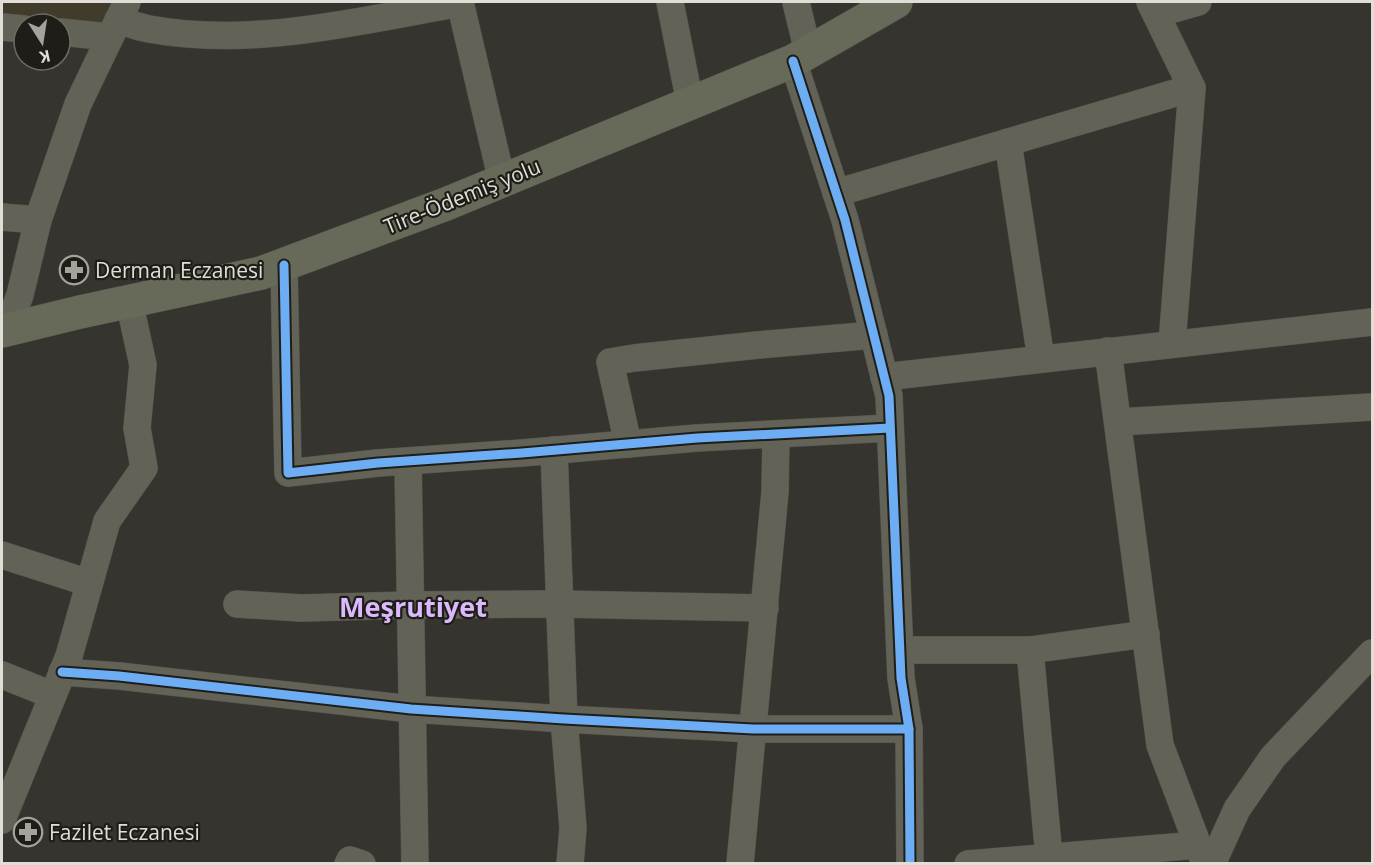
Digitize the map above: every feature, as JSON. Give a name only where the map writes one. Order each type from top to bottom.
[{"type":"main road","name":"Tire-Ödemiş yolu","points":[[3,331],[261,273],[284,265],[446,204],[801,56],[896,2]]},
{"type":"street","points":[[72,30],[118,20],[147,29],[183,34],[256,35],[291,32],[460,2],[502,181]]},
{"type":"street","points":[[670,2],[690,103]]},
{"type":"street","points":[[796,2],[801,56],[889,396],[901,678],[909,729],[910,864]]},
{"type":"street","points":[[1172,344],[1192,88],[1153,8],[1198,2]]},
{"type":"street","points":[[3,331],[20,295],[38,220],[78,104],[118,20]]},
{"type":"street","points":[[836,194],[1192,88]]},
{"type":"street","points":[[1008,142],[1041,359]]},
{"type":"street","points":[[2,218],[38,220]]},
{"type":"street","points":[[284,265],[288,473],[408,460],[697,438],[890,428]]},
{"type":"street","points":[[2,820],[69,656],[107,521],[144,468],[138,428],[143,365],[129,301]]},
{"type":"street","points":[[884,377],[1372,322]]},
{"type":"street","points":[[628,444],[610,362],[758,345],[874,335]]},
{"type":"street","points":[[1108,351],[1160,745],[1205,857]]},
{"type":"street","points":[[1118,422],[1372,407]]},
{"type":"street","points":[[740,864],[775,492],[776,434]]},
{"type":"street","points":[[554,450],[564,719],[573,828],[570,864]]},
{"type":"street","points":[[408,460],[415,864]]},
{"type":"street","points":[[2,555],[89,583]]},
{"type":"street","points":[[237,604],[301,608],[560,604],[765,608]]},
{"type":"street","points":[[900,650],[1030,650],[1146,634]]},
{"type":"street","points":[[1030,650],[1049,857]]},
{"type":"street","points":[[1205,857],[1274,757],[1372,653]]},
{"type":"street","points":[[2,675],[57,684],[119,676],[411,709],[564,719],[753,729],[909,729]]},
{"type":"street","points":[[968,864],[1049,857],[1205,857]]},
{"type":"street","points":[[348,864],[350,860],[362,864]]},
{"type":"shaded area","points":[[2,2],[119,2],[107,28],[72,25],[72,12],[12,12],[12,20],[2,19]]},
{"type":"cycle path","points":[[793,61],[845,220],[889,396],[901,678],[909,729],[910,864]]},
{"type":"cycle path","points":[[284,265],[288,473],[378,463],[697,438],[890,428]]},
{"type":"cycle path","points":[[62,672],[119,676],[411,709],[753,729],[909,729]]},
{"type":"place","name":"Derman Eczanesi","points":[[74,270]]},
{"type":"place","name":"Fazilet Eczanesi","points":[[28,832]]},
{"type":"district","name":"Meşrutiyet","points":[[413,606]]}]
